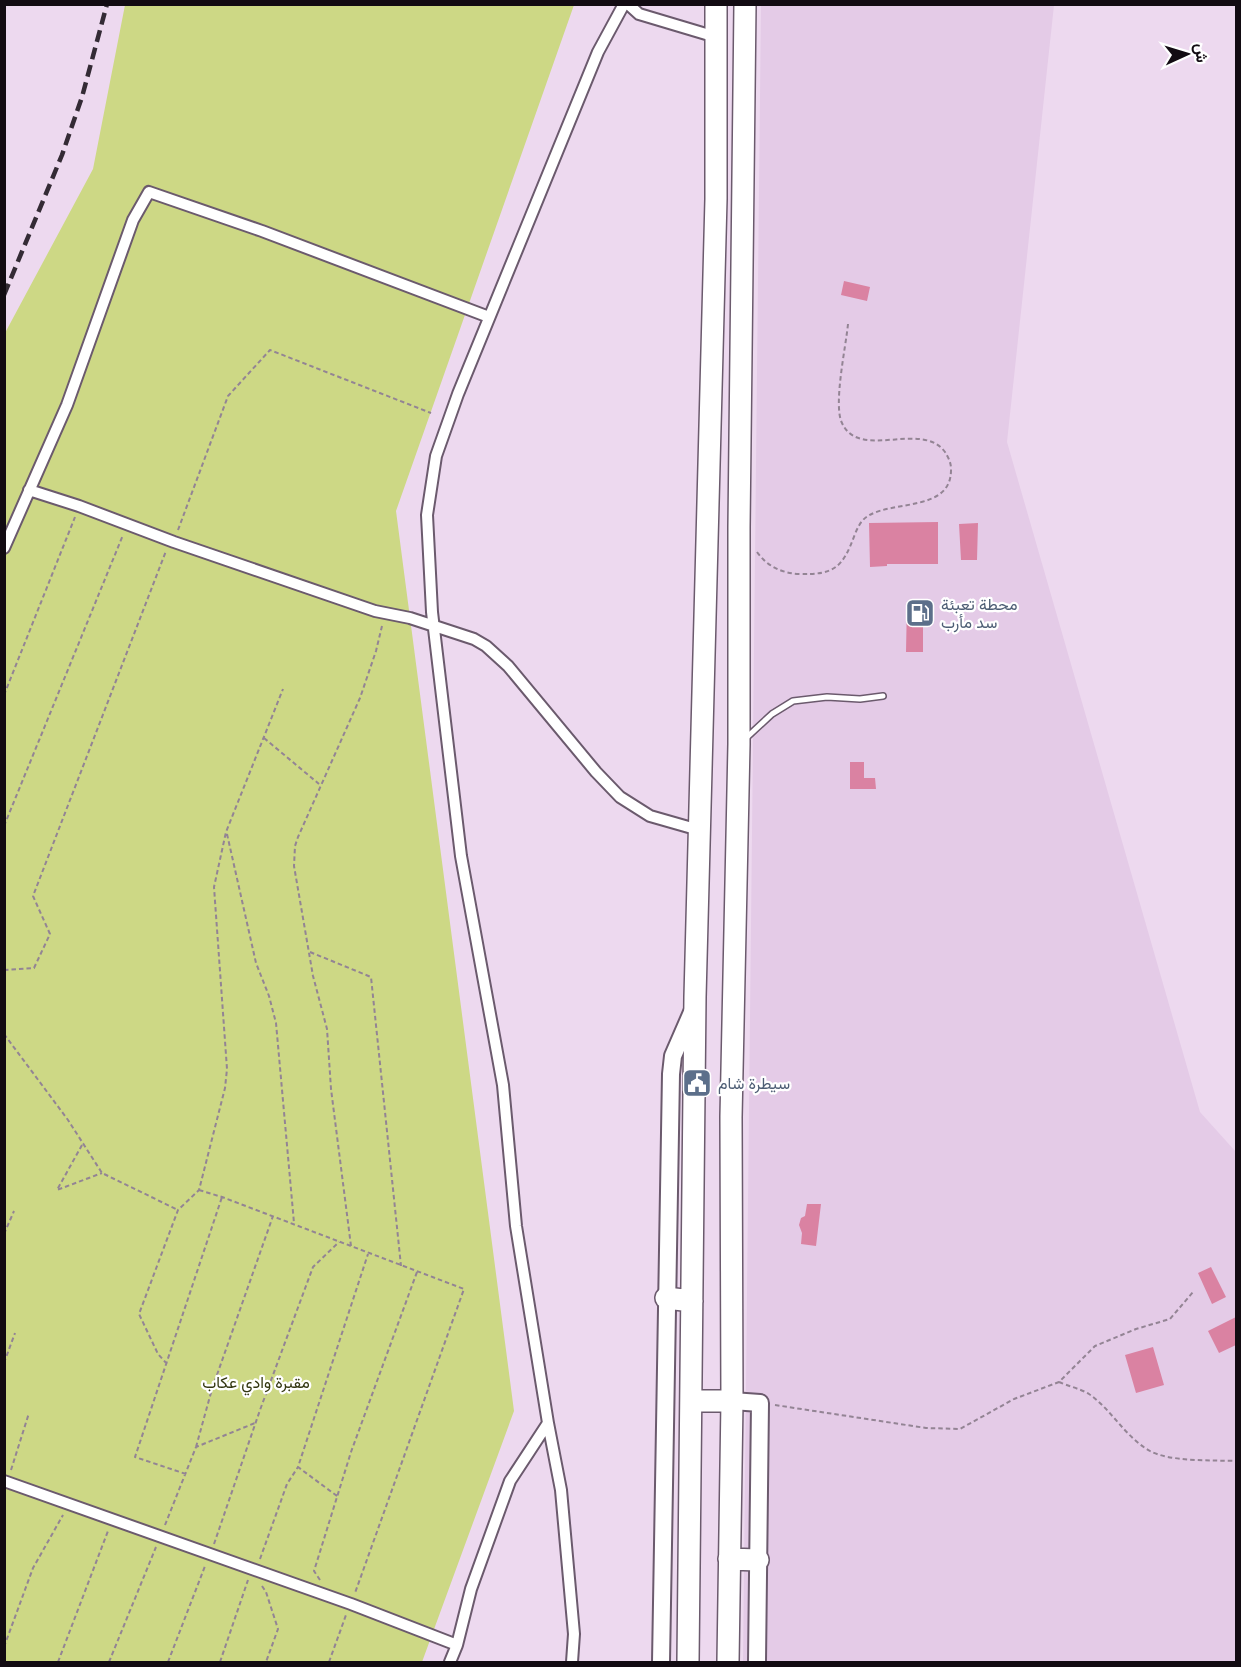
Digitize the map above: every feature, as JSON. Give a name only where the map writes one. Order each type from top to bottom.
[{"type":"highway","points":[[688,1662],[695,997],[716,199],[716,4]]},
{"type":"highway","points":[[728,1662],[732,1401],[732,974],[739,744],[745,4]]},
{"type":"highway","points":[[666,1299],[692,1301]]},
{"type":"highway","points":[[692,1401],[732,1401]]},
{"type":"highway","points":[[729,1558],[758,1560]]},
{"type":"main road","points":[[662,1662],[671,1074],[673,1056],[689,1020],[695,997]]},
{"type":"main road","points":[[732,1401],[760,1403],[757,1662]]},
{"type":"street","points":[[572,1662],[574,1634],[561,1490],[516,1226],[503,1085],[461,856],[434,626],[427,515],[436,456],[458,394],[598,52],[626,4],[639,14],[716,37]]},
{"type":"street","points":[[4,548],[67,405],[133,220],[149,192],[262,231],[489,317]]},
{"type":"street","points":[[29,490],[384,614],[410,618],[474,639],[498,655],[596,772],[620,797],[650,816],[699,830]]},
{"type":"street","points":[[450,1662],[457,1645],[471,1588],[510,1482],[548,1423]]},
{"type":"street","points":[[6,1481],[351,1604],[457,1645]]},
{"type":"lane","points":[[739,744],[772,714],[793,701],[827,697],[860,699],[883,696]]},
{"type":"path","points":[[739,527],[764,562],[788,573],[819,574],[836,569],[844,560],[858,525],[867,516],[924,501],[940,494],[948,485],[952,468],[949,458],[942,448],[931,441],[863,440],[853,437],[842,424],[838,408],[848,324]]},
{"type":"path","points":[[4,970],[34,968],[50,934],[33,896],[228,396],[270,350],[431,413]]},
{"type":"path","points":[[4,695],[79,506]]},
{"type":"path","points":[[4,826],[127,524]]},
{"type":"path","points":[[351,1246],[331,1089],[327,1029],[313,976],[294,856],[298,837],[360,698],[376,651],[384,614]]},
{"type":"path","points":[[167,1364],[158,1354],[138,1314],[178,1210],[199,1190],[225,1088],[226,1069],[214,887],[226,832],[284,688]]},
{"type":"path","points":[[264,738],[320,785]]},
{"type":"path","points":[[226,832],[256,963],[269,996],[276,1023],[294,1224]]},
{"type":"path","points":[[310,952],[371,977],[401,1266]]},
{"type":"path","points":[[4,1034],[68,1120],[102,1173],[178,1210]]},
{"type":"path","points":[[83,1144],[57,1190],[102,1173]]},
{"type":"path","points":[[199,1190],[464,1289],[329,1662]]},
{"type":"path","points":[[186,1474],[135,1457],[222,1197]]},
{"type":"path","points":[[4,1234],[14,1210]]},
{"type":"path","points":[[196,1447],[212,1389],[273,1216]]},
{"type":"path","points":[[168,1662],[210,1555],[313,1267],[339,1242]]},
{"type":"path","points":[[220,1662],[287,1484],[298,1467],[368,1253]]},
{"type":"path","points":[[331,1598],[314,1570],[351,1452],[417,1272]]},
{"type":"path","points":[[760,1403],[926,1428],[960,1429],[1014,1399],[1059,1382],[1095,1346],[1136,1329],[1170,1319],[1192,1292]]},
{"type":"path","points":[[4,1364],[15,1332]]},
{"type":"path","points":[[1059,1382],[1088,1393],[1110,1413],[1129,1436],[1151,1452],[1181,1459],[1236,1461]]},
{"type":"path","points":[[6,1481],[29,1413]]},
{"type":"path","points":[[298,1467],[337,1496]]},
{"type":"path","points":[[4,1647],[33,1568],[69,1504]]},
{"type":"path","points":[[58,1662],[112,1520]]},
{"type":"path","points":[[254,1570],[266,1592],[278,1629],[266,1662]]},
{"type":"shaded area","points":[[761,5],[1054,5],[1007,442],[1200,1112],[1236,1152],[1236,1662],[743,1662]]},
{"type":"green space","name":"مقبرة وادي عكاب","points":[[125,5],[574,5],[396,511],[514,1411],[422,1662],[5,1662],[5,333],[93,169]]},
{"type":"building","points":[[844,281],[870,287],[867,301],[841,295]]},
{"type":"building","points":[[938,522],[938,564],[887,564],[887,566],[870,567],[869,523]]},
{"type":"building","points":[[978,523],[977,560],[961,560],[959,524]]},
{"type":"building","points":[[907,602],[923,602],[923,652],[906,652]]},
{"type":"building","points":[[850,762],[864,762],[864,778],[875,778],[876,789],[850,789]]},
{"type":"building","points":[[807,1204],[821,1204],[816,1246],[801,1244],[802,1233],[799,1225],[801,1218],[805,1216]]},
{"type":"building","points":[[1211,1267],[1226,1297],[1212,1304],[1198,1273]]},
{"type":"building","points":[[1236,1317],[1236,1345],[1219,1353],[1208,1331]]},
{"type":"building","points":[[1153,1347],[1164,1385],[1136,1393],[1125,1355]]},
{"type":"railway","points":[[4,295],[62,155],[82,97],[107,4]]},
{"type":"place","name":"محطة تعبئة سد مأرب","points":[[920,613]]},
{"type":"place","name":"سيطرة شام","points":[[697,1083]]}]
